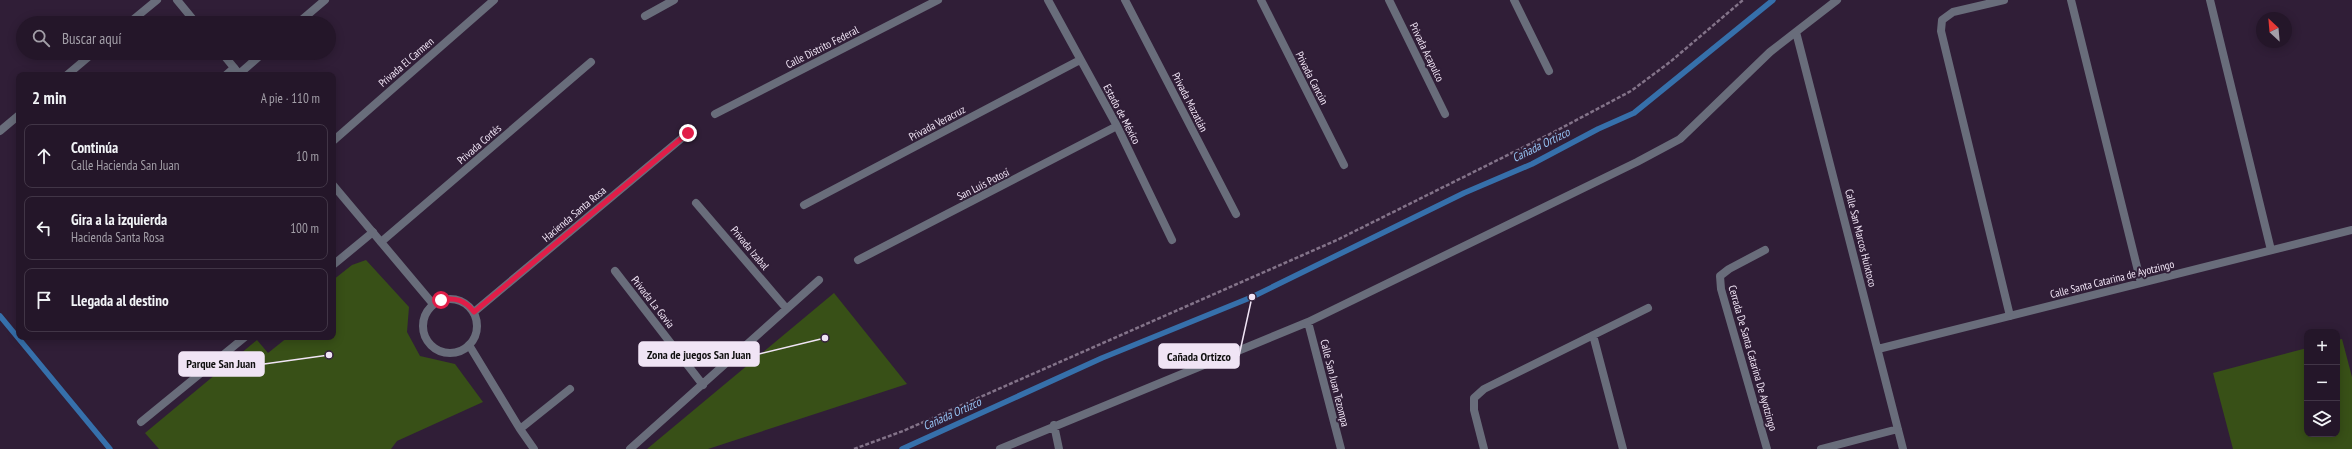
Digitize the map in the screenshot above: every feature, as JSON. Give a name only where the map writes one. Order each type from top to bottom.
[{"type":"street","points":[[138,16],[157,0]]},
{"type":"street","points":[[177,0],[190,16]]},
{"type":"street","points":[[306,16],[325,0]]},
{"type":"street","name":"Privada El Carmen","points":[[336,138],[494,0]]},
{"type":"street","points":[[645,16],[674,0]]},
{"type":"street","name":"Calle Distrito Federal","points":[[715,114],[938,0]]},
{"type":"street","name":"Estado de México","points":[[1048,0],[1117,126],[1172,240]]},
{"type":"street","name":"Privada Mazatlán","points":[[1125,0],[1236,214]]},
{"type":"street","name":"Privada Cancún","points":[[1261,0],[1344,165]]},
{"type":"street","name":"Privada Acapulco","points":[[1389,0],[1445,114]]},
{"type":"street","points":[[1514,0],[1549,71]]},
{"type":"street","points":[[1000,449],[1054,425],[1308,322],[1637,162],[1680,138],[1770,52],[1837,0]]},
{"type":"street","points":[[2004,0],[1953,12],[1942,20],[1940,31],[2010,316]]},
{"type":"street","points":[[2071,0],[2141,283]]},
{"type":"street","points":[[2210,0],[2271,250]]},
{"type":"street","name":"Calle San Marcos Huixtoco","points":[[1796,32],[1903,449]]},
{"type":"street","points":[[71,72],[85,60]]},
{"type":"street","points":[[228,60],[238,72],[254,60]]},
{"type":"street","name":"Privada Veracruz","points":[[804,205],[1080,60]]},
{"type":"street","name":"Privada Cortés","points":[[381,242],[591,62]]},
{"type":"street","points":[[0,130],[16,117]]},
{"type":"street","name":"San Luis Potosí","points":[[858,260],[1117,126]]},
{"type":"street","name":"Hacienda Santa Rosa","points":[[474,312],[688,133]]},
{"type":"street","points":[[336,189],[433,304]]},
{"type":"street","name":"Privada Izabal","points":[[696,203],[786,308]]},
{"type":"street","name":"Calle Santa Catarina de Ayotzingo","points":[[1878,349],[2352,230]]},
{"type":"street","points":[[336,263],[373,232]]},
{"type":"street","name":"Cerrada De Santa Catarina De Ayotzingo","points":[[1765,250],[1729,269],[1720,276],[1721,289],[1767,449]]},
{"type":"street","name":"Privada La Gavia","points":[[615,271],[704,385]]},
{"type":"street","points":[[630,449],[704,385],[786,308],[819,280]]},
{"type":"street","points":[[449,298],[458,299],[470,306],[474,312],[477,329],[470,345],[453,353],[444,353],[429,343],[422,326],[427,310],[433,304],[449,298]]},
{"type":"street","points":[[1484,449],[1474,410],[1474,398],[1484,389],[1648,308]]},
{"type":"street","name":"Calle San Juan Tezompa","points":[[1308,322],[1341,449]]},
{"type":"street","points":[[1593,335],[1623,449]]},
{"type":"street","points":[[141,422],[241,340]]},
{"type":"street","points":[[470,345],[520,429],[534,449]]},
{"type":"street","points":[[520,429],[570,389]]},
{"type":"street","points":[[1054,425],[1059,449]]},
{"type":"street","points":[[1821,449],[1898,429]]},
{"type":"path","points":[[854,449],[903,431],[1337,240],[1538,140],[1631,91],[1670,62],[1743,0]]},
{"type":"green space","points":[[366,260],[409,307],[407,332],[420,356],[455,364],[483,402],[397,441],[391,449],[159,449],[145,433],[257,340],[268,353],[284,340],[336,340],[336,278],[352,265]]},
{"type":"green space","points":[[834,293],[907,384],[708,449],[647,449]]},
{"type":"green space","points":[[2340,339],[2342,339],[2352,377],[2352,449],[2233,449],[2213,373],[2304,349],[2304,437],[2340,437]]},
{"type":"waterway","name":"Cañada Ortizco","points":[[902,449],[1102,358],[1252,297],[1464,193],[1532,164],[1598,129],[1634,113],[1773,0]]},
{"type":"waterway","points":[[0,316],[16,335]]},
{"type":"waterway","points":[[20,340],[110,449]]},
{"type":"place","name":"Cañada Ortizco","points":[[1252,297]]},
{"type":"place","name":"Zona de juegos San Juan","points":[[825,338]]},
{"type":"place","name":"Parque San Juan","points":[[329,355]]},
{"type":"route","points":[[441,300],[449,298],[458,299],[470,306],[474,312],[688,133]]}]
